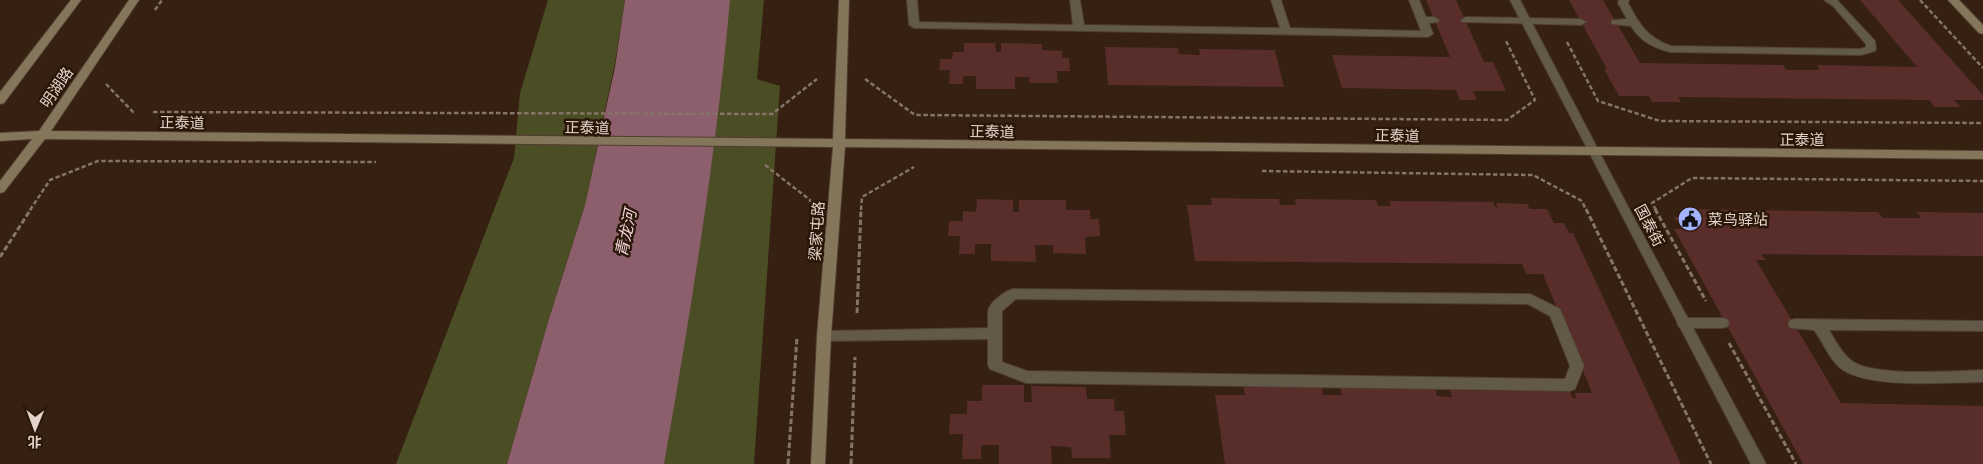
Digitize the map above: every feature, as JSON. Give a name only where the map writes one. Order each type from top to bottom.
[{"type":"street","points":[[0,100],[76,0]]},
{"type":"street","name":"明湖路","points":[[0,189],[42,135],[134,0]]},
{"type":"street","name":"梁家屯路","points":[[818,464],[824,336],[839,145],[844,0]]},
{"type":"street","points":[[912,0],[914,25],[1428,34],[1414,0]]},
{"type":"street","points":[[1075,0],[1079,28]]},
{"type":"street","points":[[1276,0],[1286,31]]},
{"type":"street","name":"国泰街","points":[[1515,0],[1593,152],[1759,464]]},
{"type":"street","points":[[1624,0],[1623,3],[1643,37],[1657,45],[1670,49],[1861,52],[1871,49],[1871,43],[1837,4],[1829,0]]},
{"type":"street","points":[[1953,0],[1983,32]]},
{"type":"street","points":[[1422,20],[1434,20]]},
{"type":"street","points":[[1466,20],[1581,22]]},
{"type":"street","points":[[1616,22],[1634,23]]},
{"type":"street","name":"正泰道","points":[[0,137],[42,135],[839,145],[1983,155]]},
{"type":"street","points":[[1013,294],[1530,300],[1555,313],[1577,366],[1570,385],[1026,377],[995,365],[995,333],[995,309],[1013,294]]},
{"type":"street","points":[[1684,322],[1722,323]]},
{"type":"street","points":[[1794,324],[1983,326]]},
{"type":"street","points":[[1818,324],[1847,365],[1858,372],[1886,375],[1983,376]]},
{"type":"street","points":[[824,336],[995,333]]},
{"type":"path","points":[[151,16],[162,0]]},
{"type":"path","points":[[1920,0],[1983,68]]},
{"type":"path","points":[[859,76],[915,115],[1507,120],[1535,100],[1496,20]]},
{"type":"path","points":[[1555,21],[1598,101],[1660,121],[1983,123]]},
{"type":"path","points":[[152,112],[772,114],[820,76]]},
{"type":"path","points":[[110,77],[105,85],[133,112],[143,112]]},
{"type":"path","points":[[0,257],[50,180],[98,161],[377,162]]},
{"type":"path","points":[[761,165],[766,166],[810,200]]},
{"type":"path","points":[[862,197],[912,167],[922,167]]},
{"type":"path","points":[[1257,171],[1533,175],[1582,201],[1711,464]]},
{"type":"path","points":[[1652,203],[1692,178],[1983,181]]},
{"type":"green space","points":[[548,0],[625,0],[615,63],[585,205],[548,322],[507,464],[396,464],[514,158],[520,93]]},
{"type":"green space","points":[[716,0],[764,0],[757,79],[780,86],[754,464],[643,464]]},
{"type":"water","name":"青龙河","points":[[625,0],[730,0],[718,117],[702,233],[664,464],[507,464],[548,322],[585,205],[615,67]]},
{"type":"building","points":[[1426,0],[1456,0],[1484,62],[1493,62],[1506,91],[1473,91],[1477,100],[1460,100],[1456,90],[1342,88],[1332,55],[1450,57]]},
{"type":"building","points":[[1569,0],[1603,0],[1640,63],[1783,65],[1786,70],[1820,70],[1817,65],[1917,67],[1860,0],[1898,0],[1983,95],[1983,100],[1954,100],[1961,107],[1935,107],[1929,100],[1678,97],[1681,102],[1652,102],[1649,96],[1619,96],[1604,69],[1607,69]]},
{"type":"building","points":[[964,43],[995,43],[996,52],[1001,52],[1001,43],[1042,44],[1042,50],[1062,51],[1062,58],[1069,58],[1070,71],[1057,71],[1058,83],[1030,83],[1029,77],[1015,77],[1015,89],[976,89],[976,76],[963,76],[963,84],[949,84],[950,70],[939,70],[940,59],[952,59],[953,52],[964,52]]},
{"type":"building","points":[[1105,47],[1178,48],[1179,54],[1200,55],[1199,49],[1275,50],[1284,87],[1108,85]]},
{"type":"building","points":[[1211,198],[1279,199],[1280,205],[1296,205],[1295,199],[1376,200],[1378,206],[1391,206],[1389,201],[1493,202],[1495,207],[1498,208],[1496,203],[1527,204],[1530,209],[1547,209],[1554,223],[1564,223],[1569,233],[1573,233],[1681,464],[1225,464],[1215,395],[1245,395],[1243,386],[1322,387],[1323,395],[1342,395],[1340,388],[1435,389],[1437,396],[1452,397],[1450,390],[1570,391],[1573,398],[1577,398],[1574,393],[1592,393],[1543,274],[1526,274],[1522,264],[1195,261],[1187,205],[1212,205]]},
{"type":"building","points":[[977,199],[1013,200],[1013,212],[1019,212],[1019,200],[1066,200],[1066,210],[1090,210],[1090,219],[1099,219],[1100,236],[1085,237],[1086,254],[1053,253],[1053,245],[1035,245],[1036,262],[991,261],[991,244],[975,244],[975,254],[959,254],[960,236],[948,236],[949,221],[963,221],[963,211],[976,212]]},
{"type":"building","points":[[1685,209],[1878,212],[1883,218],[1921,218],[1917,212],[1983,213],[1983,256],[1761,254],[1766,260],[1756,260],[1841,403],[1983,406],[1983,464],[1803,464],[1674,229],[1681,229],[1674,217],[1689,217]]},
{"type":"building","points":[[982,385],[1024,385],[1024,402],[1032,402],[1031,386],[1086,387],[1087,399],[1114,399],[1115,411],[1124,411],[1126,435],[1109,435],[1111,458],[1072,458],[1071,447],[1051,446],[1052,464],[999,464],[999,445],[981,445],[981,459],[962,459],[963,434],[949,434],[950,414],[967,414],[967,401],[982,401]]},
{"type":"place","name":"菜鸟驿站","points":[[1690,219]]}]
